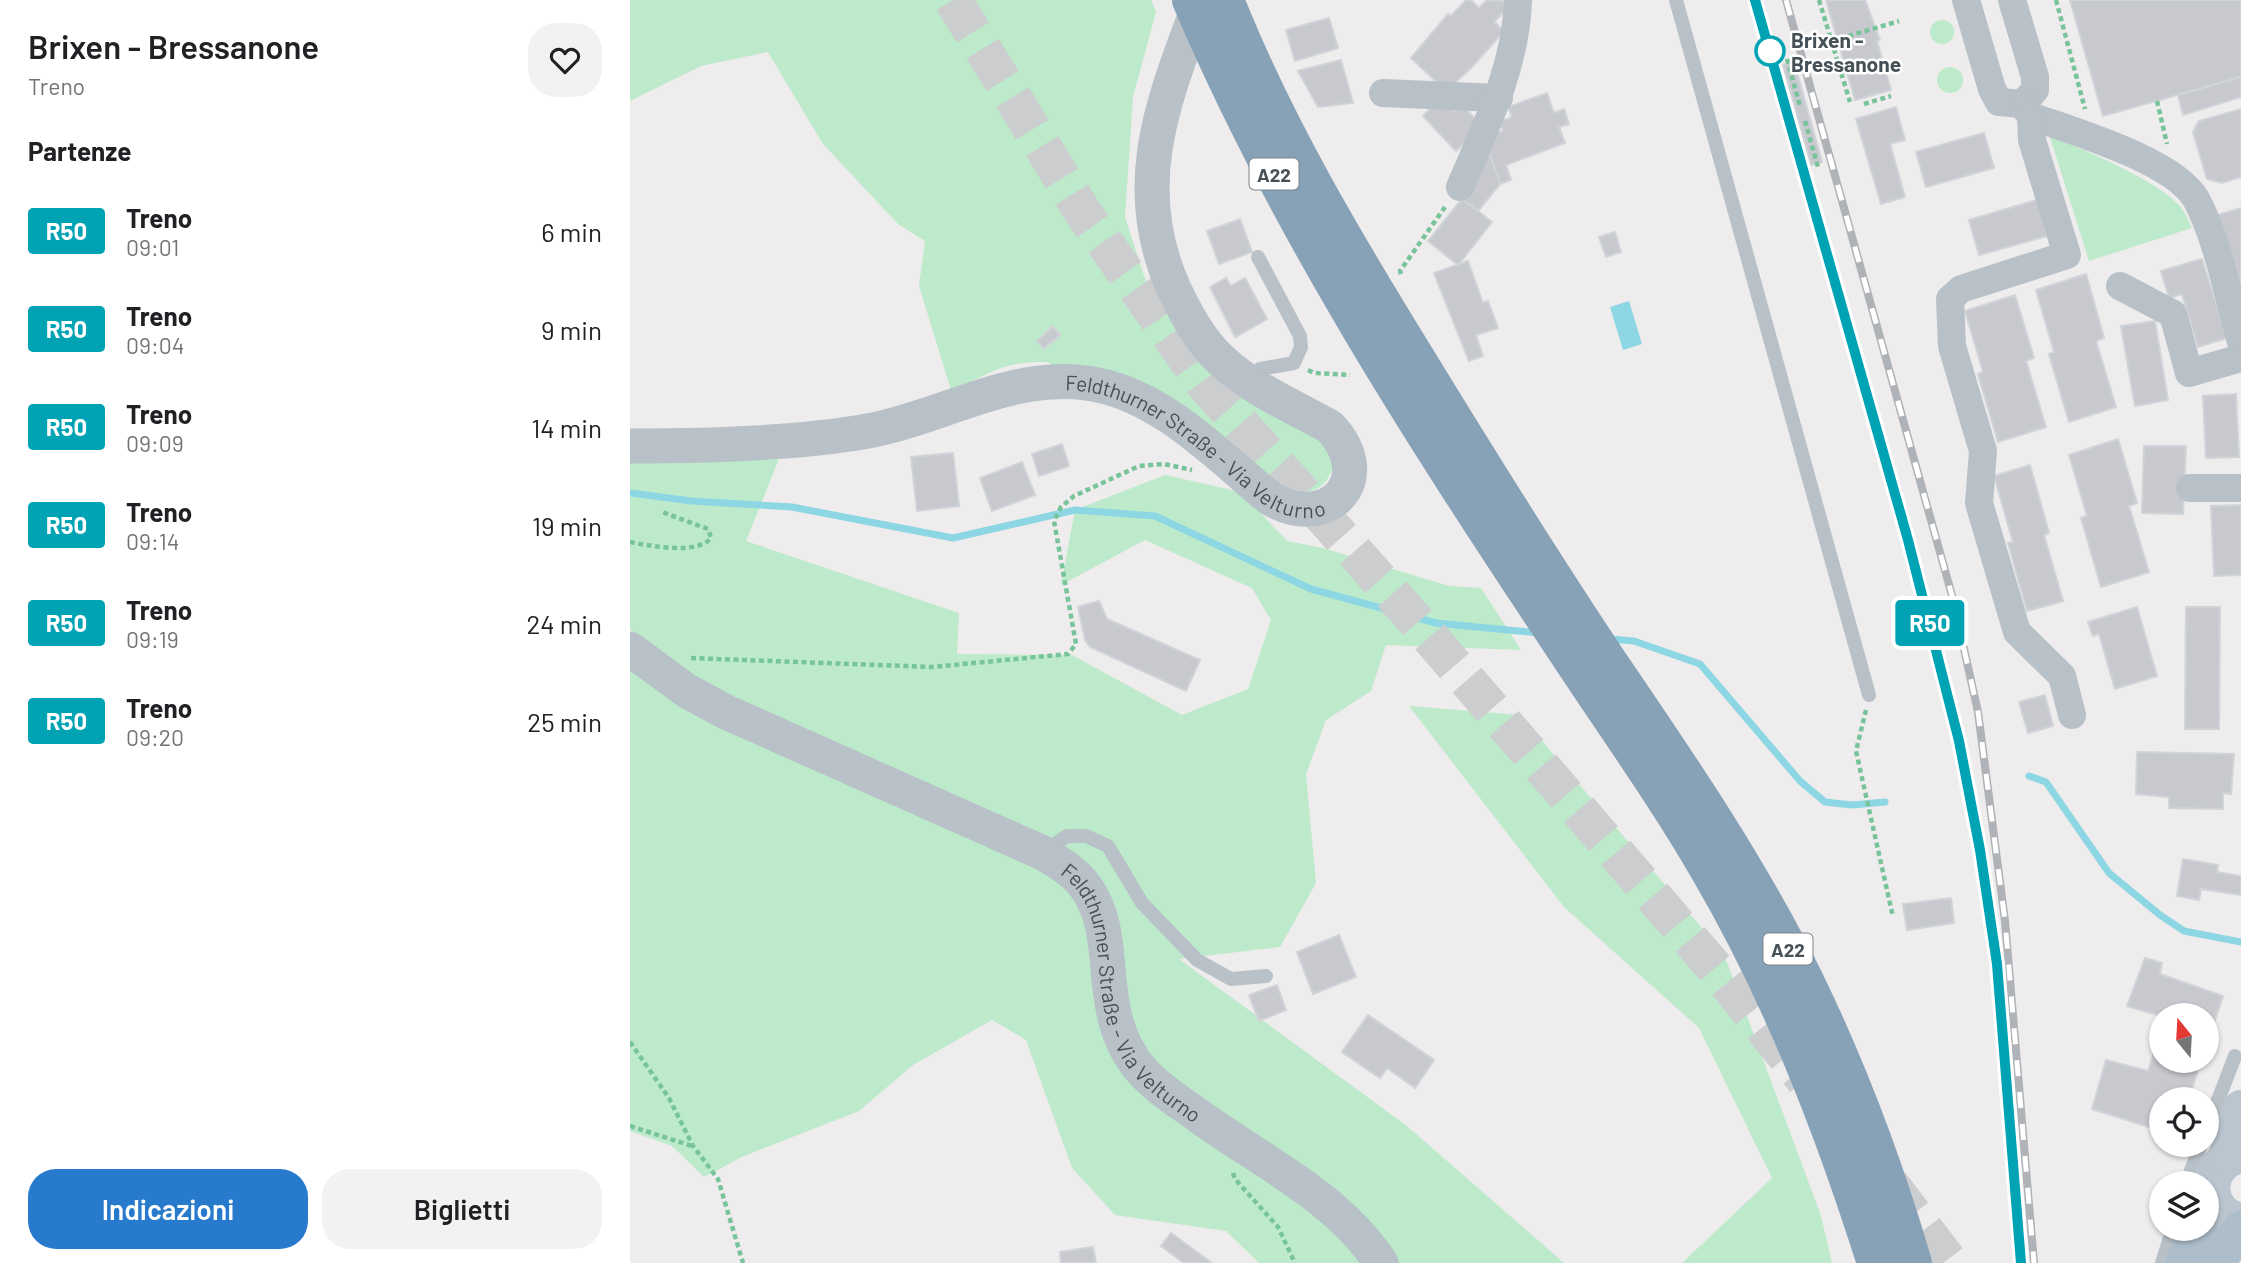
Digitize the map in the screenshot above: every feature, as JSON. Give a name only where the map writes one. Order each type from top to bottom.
[{"type":"highway","name":"A22","points":[[1191,0],[1221,71],[1297,218],[1369,341],[1536,577],[1592,663],[1726,839],[1807,986],[1867,1127],[1913,1263]]},
{"type":"highway","name":"A22","points":[[1225,0],[1238,34],[1322,203],[1391,286],[1536,577]]},
{"type":"highway","name":"A22","points":[[1592,663],[1653,778],[1743,932],[1812,1081],[1875,1263]]},
{"type":"main road","points":[[2210,1171],[2241,1109]]},
{"type":"main road","points":[[2219,1204],[2223,1215],[2241,1222]]},
{"type":"main road","points":[[2214,1263],[2241,1230]]},
{"type":"main road","points":[[2185,1263],[2191,1241]]},
{"type":"street","name":"Feldthurner Straße - Via Velturno","points":[[630,446],[675,446],[840,435],[910,421],[1021,384],[1061,382],[1109,387],[1157,409],[1287,508],[1302,511],[1328,506],[1339,498],[1345,489],[1349,461],[1339,437],[1320,422],[1248,381],[1220,359],[1200,336],[1165,268],[1152,208],[1153,155],[1162,110],[1201,0]]},
{"type":"street","points":[[1460,187],[1499,98],[1517,34],[1518,0]]},
{"type":"street","points":[[1966,0],[1992,89],[1999,102],[2159,166],[2180,180],[2195,198],[2206,223],[2241,342]]},
{"type":"street","points":[[2012,0],[2035,77],[2035,90],[2026,111],[2032,140],[2067,255],[1961,289],[1950,299],[1952,346],[1983,450],[1979,503],[2017,632],[2062,677],[2072,715]]},
{"type":"street","points":[[1383,93],[1499,98]]},
{"type":"street","points":[[2120,286],[2173,314],[2189,373],[2241,358]]},
{"type":"street","points":[[2189,488],[2241,488]]},
{"type":"street","name":"Feldthurner Straße - Via Velturno","points":[[638,656],[687,691],[726,712],[1043,853],[1084,884],[1096,903],[1104,935],[1110,1005],[1127,1047],[1142,1070],[1164,1091],[1224,1134],[1319,1195],[1371,1247],[1381,1263]]},
{"type":"lane","points":[[1676,0],[1870,695]]},
{"type":"lane","points":[[1248,381],[1260,369],[1294,363],[1301,348],[1294,321],[1258,257]]},
{"type":"lane","points":[[1043,853],[1067,836],[1086,836],[1108,846],[1142,903],[1197,960],[1231,979],[1266,976]]},
{"type":"lane","points":[[2209,1171],[2235,1056]]},
{"type":"lane","points":[[2162,1263],[2169,1241]]},
{"type":"path","points":[[1819,0],[1850,102]]},
{"type":"path","points":[[2056,0],[2093,141]]},
{"type":"path","points":[[1832,41],[1899,22]]},
{"type":"path","points":[[1787,59],[1800,106]]},
{"type":"path","points":[[1864,104],[1891,96]]},
{"type":"path","points":[[2157,101],[2168,142],[2159,166]]},
{"type":"path","points":[[1805,121],[1818,167]]},
{"type":"path","points":[[1391,286],[1460,187]]},
{"type":"path","points":[[1314,373],[1349,373]]},
{"type":"path","points":[[638,656],[932,667],[1068,654],[1076,644],[1054,521],[1061,506],[1074,496],[1139,466],[1164,464],[1215,476],[1236,470]]},
{"type":"path","points":[[630,542],[665,548],[700,545],[711,538],[708,530],[662,512]]},
{"type":"path","points":[[1870,695],[1856,751],[1893,917]]},
{"type":"path","points":[[630,1042],[669,1098],[693,1146],[718,1179],[743,1263]]},
{"type":"path","points":[[630,1126],[635,1125],[693,1146]]},
{"type":"path","points":[[1224,1134],[1235,1179],[1278,1227],[1295,1263]]},
{"type":"green space","points":[[630,0],[1151,0],[1156,12],[1133,97],[1125,217],[1147,285],[1183,333],[1318,436],[1334,462],[1326,481],[1311,491],[1296,493],[1047,362],[1007,366],[951,390],[919,286],[925,241],[898,224],[823,144],[768,52],[701,66],[630,101]]},
{"type":"green space","points":[[1942,20],[1953,27],[1954,32],[1947,43],[1942,44],[1931,37],[1930,32],[1937,21]]},
{"type":"green space","points":[[1950,67],[1959,71],[1963,80],[1959,89],[1950,93],[1941,89],[1937,80],[1941,71]]},
{"type":"green space","points":[[2050,137],[2098,157],[2153,185],[2178,204],[2192,228],[2089,261]]},
{"type":"green space","points":[[783,449],[746,541],[959,613],[957,654],[1072,655],[1182,715],[1248,689],[1271,620],[1252,588],[1145,540],[1061,585],[1075,510],[1165,475],[1241,492],[1287,541],[1323,548],[1449,586],[1481,588],[1521,650],[1386,645],[1371,691],[1326,720],[1306,774],[1316,883],[1280,947],[1179,959],[1407,1126],[1564,1263],[1259,1263],[1226,1231],[1115,1215],[1072,1168],[1026,1040],[992,1020],[913,1065],[859,1111],[744,1156],[704,1177],[672,1146],[630,1131],[630,638],[640,639],[630,629],[630,456]]},
{"type":"green space","points":[[1409,706],[1520,715],[1724,954],[1821,1216],[1832,1263],[1682,1263],[1772,1178],[1699,1028],[1564,907]]},
{"type":"water","points":[[1629,301],[1642,344],[1623,350],[1610,307]]},
{"type":"building","points":[[1466,0],[1471,0],[1479,8],[1487,0],[1513,2],[1494,22],[1504,31],[1446,91],[1411,58],[1448,14],[1451,16]]},
{"type":"building","points":[[1826,0],[1865,0],[1880,40],[1877,41],[1891,90],[1855,100]]},
{"type":"building","points":[[2070,0],[2241,0],[2241,77],[2103,116]]},
{"type":"building","points":[[1329,18],[1338,48],[1295,61],[1286,30]]},
{"type":"building","points":[[1341,60],[1353,103],[1318,107],[1298,71]]},
{"type":"building","points":[[1794,62],[1822,162],[1811,165],[1783,65]]},
{"type":"building","points":[[2241,77],[2241,97],[2183,115],[2178,95]]},
{"type":"building","points":[[1547,93],[1554,113],[1564,109],[1569,124],[1559,127],[1565,143],[1506,165],[1511,180],[1500,184],[1487,147],[1491,135],[1503,131],[1500,122],[1512,117],[1508,107]]},
{"type":"building","points":[[1436,103],[1448,103],[1455,111],[1462,105],[1482,126],[1456,151],[1423,116]]},
{"type":"building","points":[[1896,107],[1905,140],[1890,144],[1905,197],[1881,204],[1856,119]]},
{"type":"building","points":[[2241,109],[2241,177],[2222,183],[2207,179],[2193,132],[2199,121]]},
{"type":"building","points":[[1984,133],[1994,168],[1926,187],[1916,152]]},
{"type":"building","points":[[1487,147],[1500,184],[1478,211],[1462,199]]},
{"type":"building","points":[[1462,199],[1492,222],[1458,265],[1428,241]]},
{"type":"building","points":[[2037,200],[2047,236],[1979,255],[1969,220]]},
{"type":"building","points":[[2241,208],[2241,289],[2218,215]]},
{"type":"building","points":[[1240,219],[1252,252],[1219,264],[1207,231]]},
{"type":"building","points":[[1615,232],[1621,252],[1606,257],[1599,237]]},
{"type":"building","points":[[2202,259],[2227,338],[2198,347],[2182,294],[2169,298],[2161,271]]},
{"type":"building","points":[[1468,261],[1483,303],[1488,301],[1498,328],[1476,335],[1483,356],[1469,361],[1434,273]]},
{"type":"building","points":[[2086,274],[2104,338],[2096,341],[2116,407],[2069,422],[2049,354],[2054,352],[2036,290]]},
{"type":"building","points":[[1226,278],[1231,286],[1245,278],[1267,319],[1235,337],[1210,287]]},
{"type":"building","points":[[2015,295],[2034,358],[2026,361],[2046,427],[1998,442],[1978,374],[1983,372],[1965,311]]},
{"type":"building","points":[[2155,321],[2168,400],[2135,406],[2121,326]]},
{"type":"building","points":[[1053,326],[1060,335],[1044,349],[1037,341]]},
{"type":"building","points":[[2236,394],[2239,457],[2206,458],[2203,396]]},
{"type":"building","points":[[2118,439],[2137,503],[2129,506],[2149,572],[2101,587],[2081,518],[2087,516],[2069,455]]},
{"type":"building","points":[[1062,444],[1069,466],[1039,476],[1032,454]]},
{"type":"building","points":[[2144,446],[2186,446],[2183,514],[2142,513]]},
{"type":"building","points":[[953,453],[959,506],[917,511],[911,457]]},
{"type":"building","points":[[1022,462],[1035,495],[992,511],[980,478]]},
{"type":"building","points":[[2030,465],[2049,533],[2044,535],[2063,601],[2027,611],[2008,543],[2013,542],[1994,476]]},
{"type":"building","points":[[2241,505],[2241,575],[2214,576],[2211,506]]},
{"type":"building","points":[[1099,601],[1107,619],[1200,660],[1186,691],[1090,647],[1085,640],[1078,607]]},
{"type":"building","points":[[2137,607],[2157,676],[2115,689],[2099,634],[2093,636],[2088,622]]},
{"type":"building","points":[[2186,607],[2220,607],[2219,729],[2185,729]]},
{"type":"building","points":[[2045,695],[2053,726],[2028,733],[2019,702]]},
{"type":"building","points":[[2137,752],[2234,754],[2231,794],[2223,793],[2223,809],[2169,808],[2169,797],[2136,794]]},
{"type":"building","points":[[2183,859],[2218,865],[2217,872],[2241,876],[2241,895],[2201,889],[2199,900],[2177,896]]},
{"type":"building","points":[[1951,898],[1954,923],[1907,930],[1903,904]]},
{"type":"building","points":[[1339,935],[1356,977],[1313,994],[1297,952]]},
{"type":"building","points":[[2145,958],[2162,963],[2160,974],[2223,996],[2219,1008],[2219,1003],[2149,1003],[2149,1012],[2127,1006]]},
{"type":"building","points":[[1277,985],[1286,1010],[1259,1021],[1249,995]]},
{"type":"building","points":[[1368,1015],[1434,1060],[1415,1088],[1387,1068],[1380,1078],[1342,1052]]},
{"type":"building","points":[[2106,1060],[2148,1071],[2149,1068],[2149,1073],[2197,1073],[2193,1087],[2149,1087],[2149,1127],[2092,1109]]},
{"type":"building","points":[[1171,1233],[1212,1263],[1184,1263],[1161,1246]]},
{"type":"building","points":[[1093,1247],[1096,1263],[1061,1263],[1060,1252]]},
{"type":"waterway","points":[[630,493],[691,501],[792,507],[953,538],[1075,510],[1155,516],[1311,589],[1436,623],[1539,633]]},
{"type":"waterway","points":[[1610,639],[1634,641],[1700,664],[1800,781],[1825,802],[1852,805],[1885,802]]},
{"type":"waterway","points":[[2029,776],[2046,782],[2109,873],[2160,915],[2184,931],[2241,942]]},
{"type":"tunnel","points":[[953,0],[1082,211],[1204,383],[1416,621],[1720,974],[1805,1080]]},
{"type":"tunnel","points":[[1890,1184],[1950,1263]]},
{"type":"railway","points":[[1755,0],[1908,540],[1959,741],[1980,850],[1997,964],[2021,1263]]},
{"type":"railway","points":[[1786,0],[1953,599],[1978,712],[2005,921],[2034,1263]]},
{"type":"train","name":"R50","points":[[1755,0],[1908,540],[1945,677],[1959,741],[1980,850],[1997,964],[2018,1199],[2021,1263]]},
{"type":"place","name":"Brixen - Bressanone","points":[[1770,51]]}]
